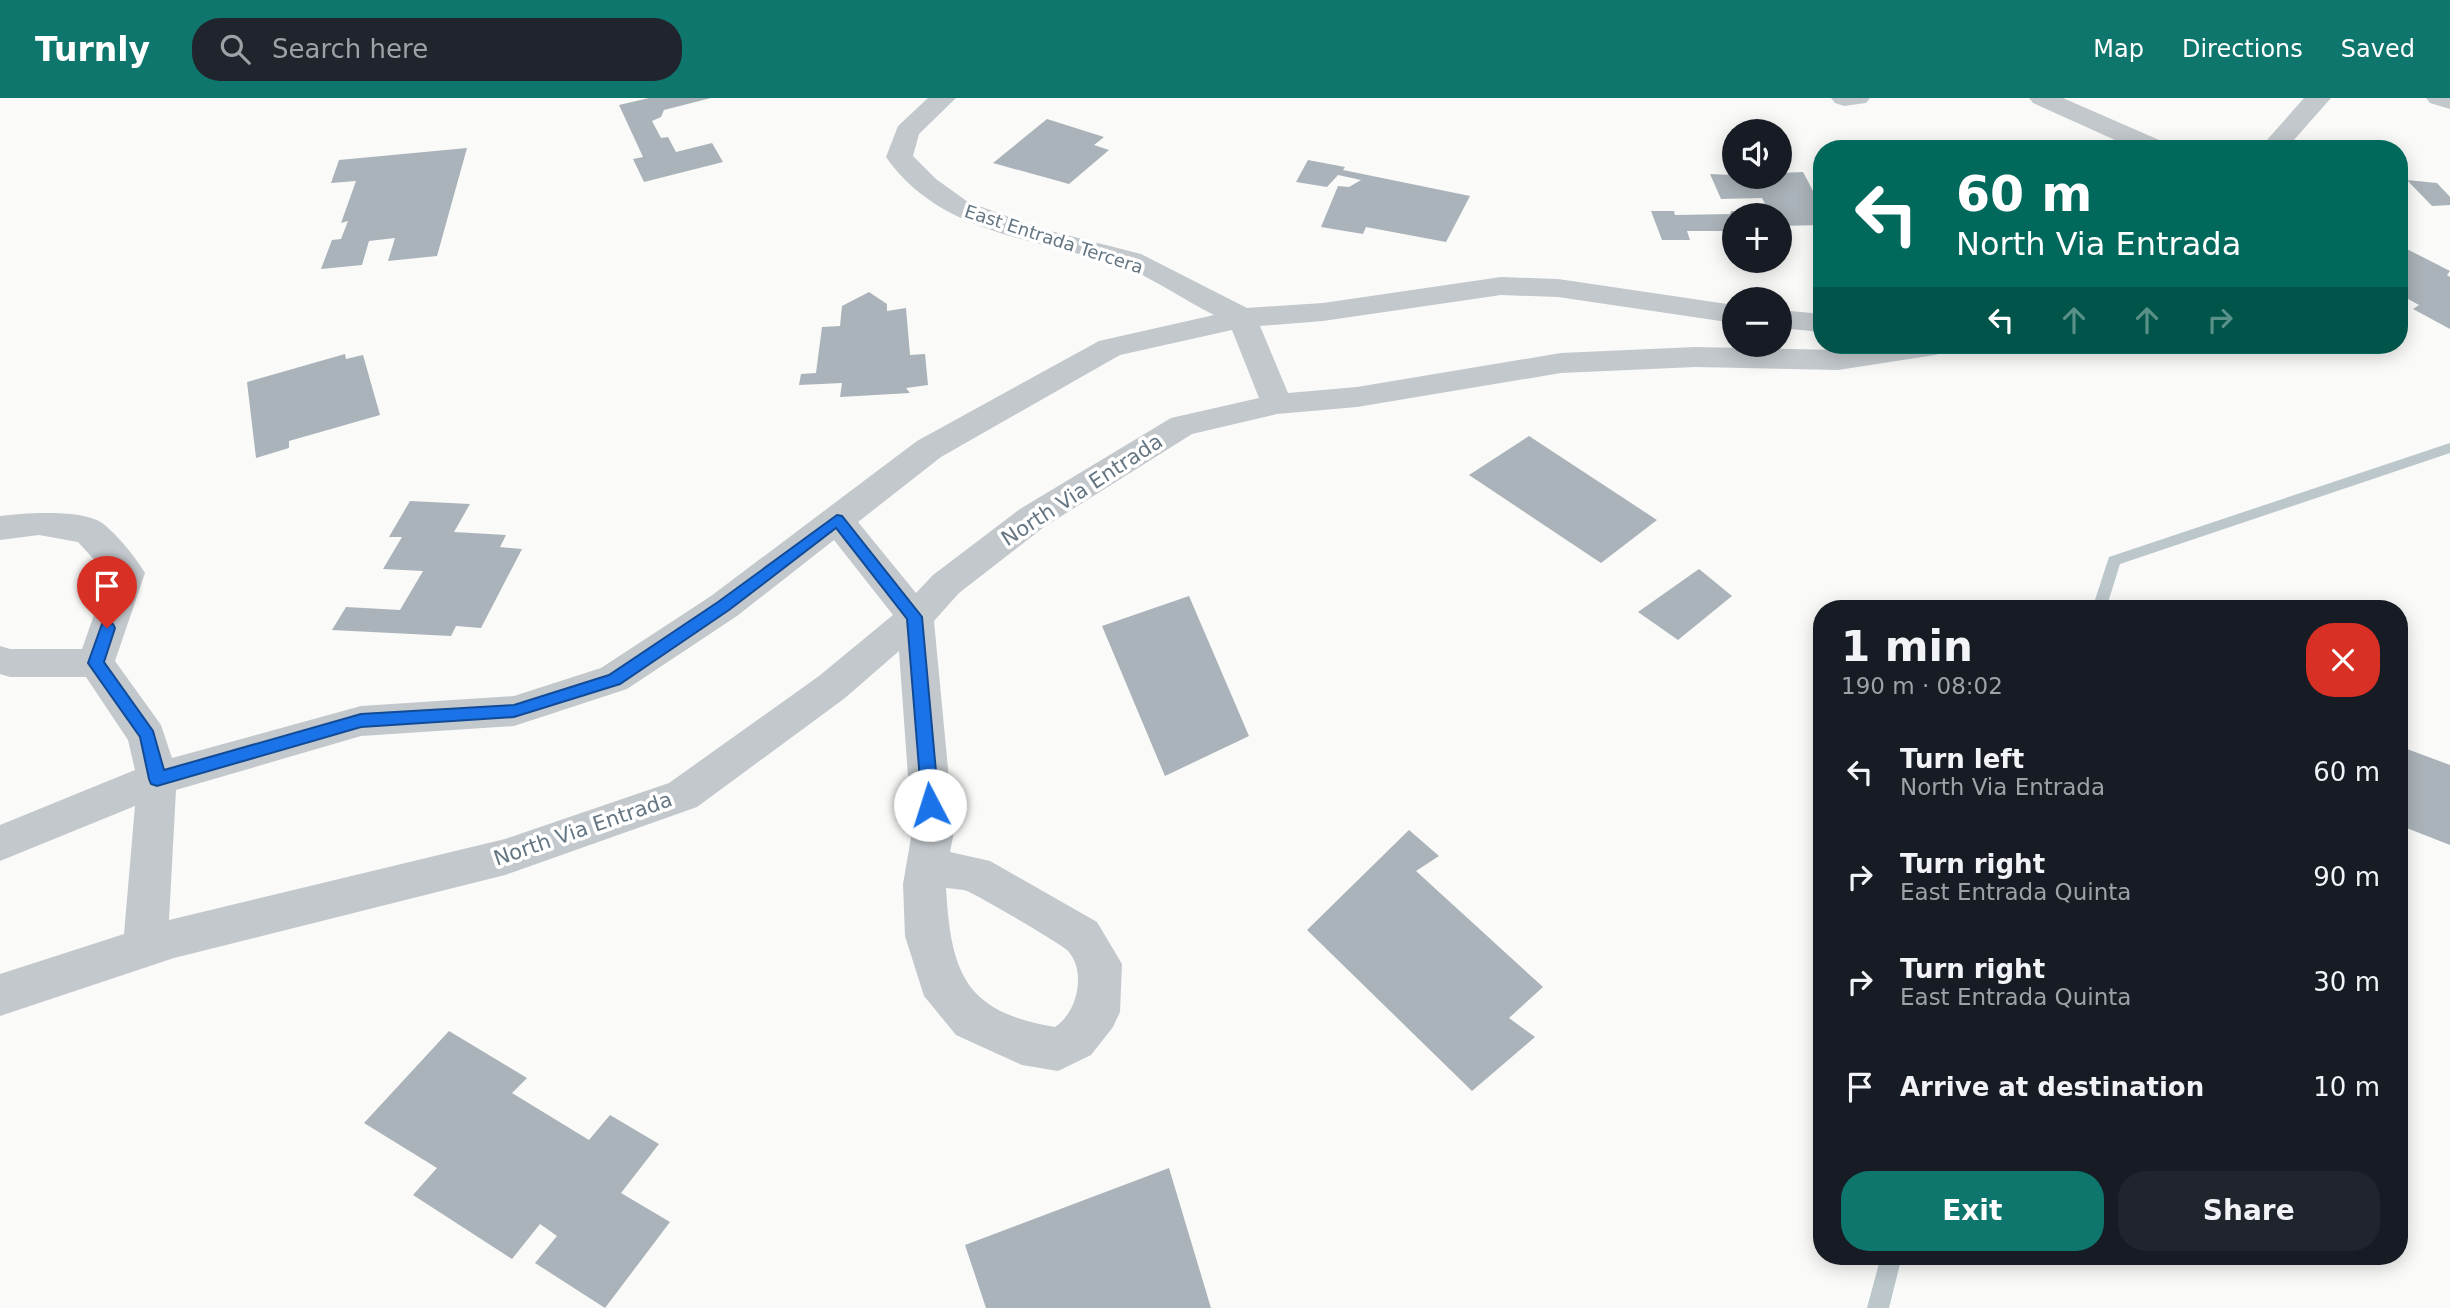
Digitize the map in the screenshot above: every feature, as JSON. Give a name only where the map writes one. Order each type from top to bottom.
[{"type":"street","name":"East Entrada Tercera","points":[[943,98],[907,131],[899,157],[926,186],[958,208],[1029,234],[1131,260],[1242,318]]},
{"type":"street","points":[[1844,98],[1857,98]]},
{"type":"street","points":[[2042,98],[2137,140]]},
{"type":"street","points":[[2281,140],[2318,98]]},
{"type":"street","points":[[2439,98],[2450,101]]},
{"type":"street","points":[[0,843],[157,779],[361,721],[514,711],[614,680],[724,606],[929,449],[1110,348],[1242,318],[1324,312],[1502,286],[1558,288],[1722,312]]},
{"type":"street","points":[[1242,318],[1277,404]]},
{"type":"street","points":[[1792,320],[1813,322]]},
{"type":"street","name":"North Via Entrada","points":[[0,995],[145,947],[505,857],[683,795],[832,687],[915,617],[946,584],[1031,518],[1182,426],[1277,404],[1357,397],[1561,363],[1695,357],[1838,360],[1877,354]]},
{"type":"street","points":[[837,520],[915,617],[933,832],[924,884],[927,936],[940,982],[972,1020],[1022,1043],[1058,1049],[1075,1040],[1097,1012],[1100,964],[1082,936],[975,874],[928,867]]},
{"type":"street","points":[[0,528],[39,523],[89,531],[127,573],[96,663]]},
{"type":"street","points":[[0,660],[10,663],[96,663]]},
{"type":"street","points":[[96,663],[147,736],[157,779],[145,947]]},
{"type":"building","points":[[649,98],[711,98],[664,110],[661,117],[652,121],[661,138],[668,137],[676,152],[712,143],[723,162],[644,182],[633,159],[643,157],[619,105]]},
{"type":"building","points":[[1047,119],[1104,137],[1094,145],[1109,150],[1069,184],[993,163]]},
{"type":"building","points":[[467,148],[437,256],[388,261],[395,238],[369,241],[362,265],[321,269],[332,240],[341,239],[348,221],[341,223],[356,181],[331,183],[339,160]]},
{"type":"building","points":[[1308,160],[1345,167],[1343,170],[1470,196],[1446,242],[1366,227],[1363,234],[1321,227],[1338,186],[1349,187],[1361,180],[1338,175],[1327,187],[1296,182]]},
{"type":"building","points":[[1792,172],[1803,172],[1813,191],[1813,225],[1792,226],[1792,203],[1765,203],[1762,198],[1721,199],[1710,174],[1722,175],[1722,189],[1792,189]]},
{"type":"building","points":[[2408,180],[2437,183],[2450,197],[2450,205],[2432,206]]},
{"type":"building","points":[[1651,211],[1674,211],[1675,215],[1722,214],[1722,231],[1687,231],[1690,240],[1662,240]]},
{"type":"building","points":[[2408,250],[2450,271],[2447,275],[2450,277],[2450,329],[2413,309],[2419,305],[2408,299]]},
{"type":"building","points":[[869,292],[887,304],[887,311],[906,308],[910,355],[925,354],[928,385],[906,388],[910,393],[840,397],[842,383],[799,385],[801,374],[816,373],[822,327],[840,326],[842,306]]},
{"type":"building","points":[[345,354],[346,359],[363,355],[380,415],[289,441],[289,448],[256,458],[247,382]]},
{"type":"building","points":[[1529,436],[1657,520],[1601,563],[1469,475]]},
{"type":"building","points":[[410,501],[470,504],[454,532],[506,535],[500,547],[522,549],[481,628],[456,626],[451,636],[332,630],[346,607],[400,610],[423,571],[383,569],[402,537],[389,537]]},
{"type":"building","points":[[1699,569],[1732,596],[1678,640],[1638,612]]},
{"type":"building","points":[[1189,596],[1249,736],[1165,776],[1102,626]]},
{"type":"building","points":[[2408,749],[2450,765],[2450,845],[2408,829]]},
{"type":"building","points":[[1409,830],[1439,856],[1416,871],[1543,987],[1509,1018],[1535,1037],[1472,1091],[1307,930]]},
{"type":"building","points":[[449,1031],[527,1078],[512,1093],[589,1140],[610,1115],[659,1144],[621,1193],[670,1222],[605,1308],[535,1263],[557,1236],[540,1224],[512,1259],[413,1195],[437,1168],[364,1123]]},
{"type":"building","points":[[1169,1168],[1211,1308],[986,1308],[965,1245]]},
{"type":"waterway","points":[[2102,600],[2114,561],[2450,448]]},
{"type":"waterway","points":[[1878,1308],[1890,1265]]},
{"type":"route","points":[[107,628],[96,663],[147,736],[157,779],[361,721],[514,711],[614,680],[724,606],[837,520],[915,617],[930,805]]}]
